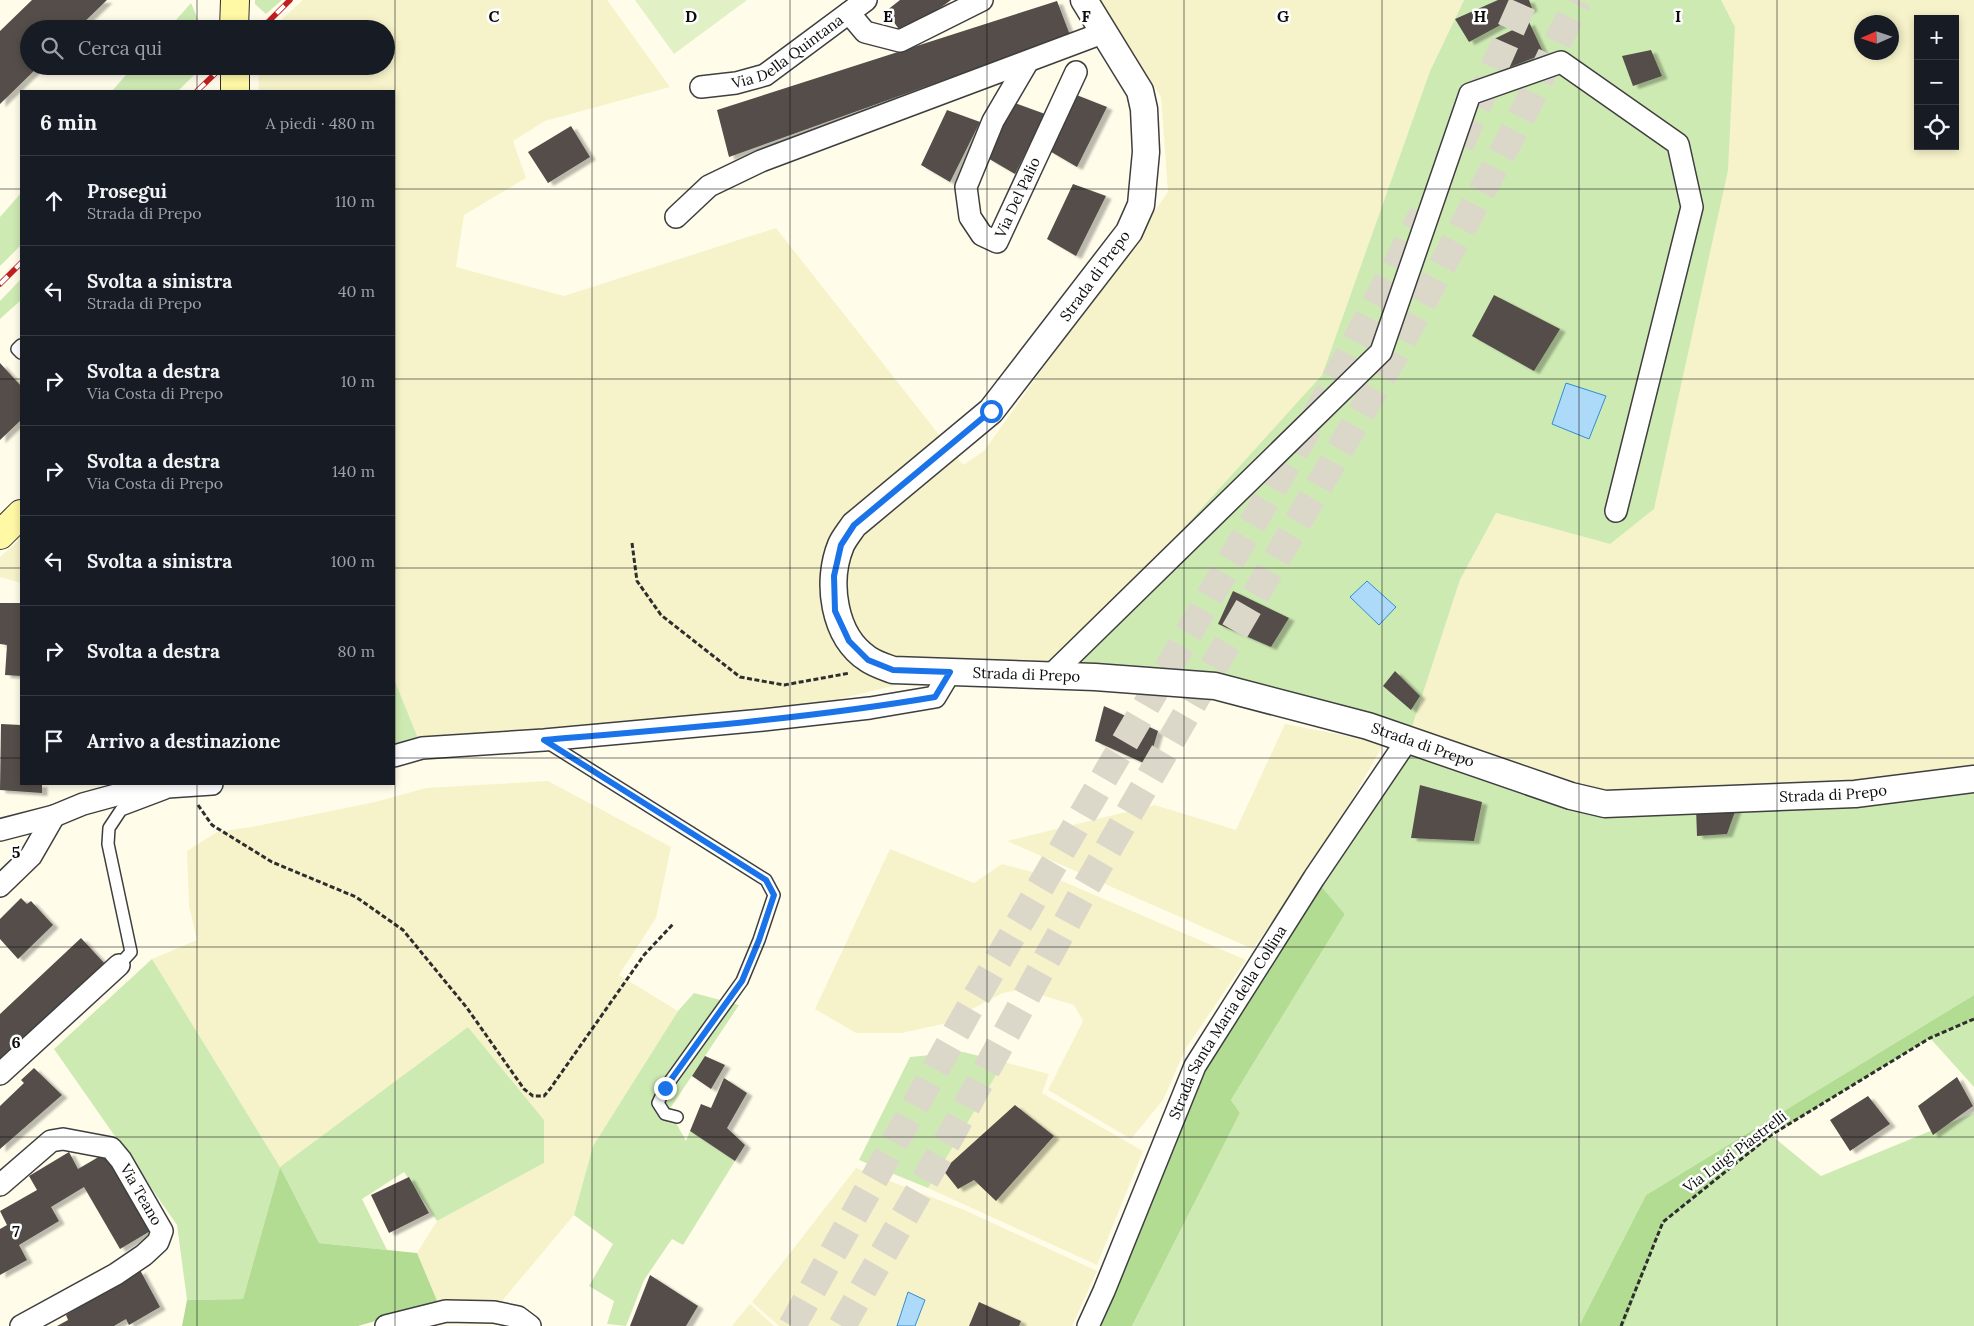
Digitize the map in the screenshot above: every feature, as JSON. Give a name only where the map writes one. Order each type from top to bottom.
[{"type":"main road","points":[[0,535],[20,515]]},
{"type":"street","name":"Via Della Quintana","points":[[701,87],[736,83],[765,75],[866,0]]},
{"type":"street","points":[[849,13],[865,32],[900,41],[982,0]]},
{"type":"street","name":"Strada di Prepo","points":[[1084,0],[1140,91],[1144,109],[1146,152],[1141,205],[1129,232],[991,411],[854,525],[841,545],[834,576],[835,611],[849,641],[868,660],[893,670],[1050,676],[1215,686],[1368,726],[1571,796],[1606,804],[1855,794],[1974,779]]},
{"type":"street","points":[[676,217],[709,186],[761,161],[1027,63],[1105,32]]},
{"type":"street","points":[[1050,676],[1380,352],[1470,94],[1561,62],[1678,144],[1692,207],[1616,511]]},
{"type":"street","name":"Via Del Palio","points":[[1027,63],[993,121],[966,187],[970,217],[982,235],[998,242],[1076,72]]},
{"type":"street","points":[[395,756],[422,748],[544,740],[745,722],[870,708],[935,697],[950,672]]},
{"type":"street","name":"Strada Santa Maria della Collina","points":[[1088,1326],[1195,1066],[1314,878],[1408,739]]},
{"type":"street","points":[[0,830],[54,816],[83,804],[138,789],[198,785]]},
{"type":"street","points":[[0,886],[31,856],[54,816]]},
{"type":"street","points":[[0,1074],[119,965]]},
{"type":"street","name":"Via Teano","points":[[0,1185],[51,1141],[64,1139],[111,1148],[121,1160],[162,1231],[158,1242],[144,1255],[116,1274],[21,1326]]},
{"type":"street","points":[[386,1326],[446,1311],[494,1312],[518,1317],[530,1326]]},
{"type":"lane","points":[[544,740],[766,880],[774,895],[759,940],[742,981],[665,1088],[658,1103],[665,1114],[677,1117]]},
{"type":"lane","points":[[119,965],[131,952],[108,844],[109,828],[122,810],[198,785]]},
{"type":"path","points":[[632,543],[637,581],[661,615],[740,677],[784,685],[853,673],[868,660]]},
{"type":"path","points":[[198,785],[196,804],[212,824],[272,862],[356,898],[403,930],[467,1008],[524,1089],[533,1096],[544,1096],[550,1089],[644,955],[674,923]]},
{"type":"path","name":"Via Luigi Piastrelli","points":[[1621,1326],[1663,1222],[1771,1135],[1930,1038],[1974,1020]]},
{"type":"shaded area","points":[[303,0],[607,0],[670,87],[545,121],[513,141],[526,178],[464,215],[456,267],[564,296],[776,228],[963,465],[984,451],[1168,192],[1161,97],[1100,0],[1464,0],[1430,71],[1322,375],[1050,676],[950,672],[745,722],[422,748],[395,681],[395,90],[259,90],[258,75],[395,75],[395,20],[281,20]]},
{"type":"shaded area","points":[[1721,0],[1974,0],[1974,779],[1605,804],[1408,739],[1460,580],[1496,513],[1610,544],[1735,28]]},
{"type":"shaded area","points":[[20,526],[20,583],[0,577],[0,557],[18,541],[11,535]]},
{"type":"shaded area","points":[[1285,724],[1384,743],[1324,849],[1253,949],[1007,841],[1155,805],[1236,830]]},
{"type":"shaded area","points":[[548,781],[671,847],[656,918],[619,975],[678,1011],[593,1146],[574,1215],[497,1307],[438,1303],[417,1253],[437,1221],[544,1163],[544,1120],[468,1027],[280,1167],[152,959],[197,940],[189,906],[187,851],[217,832],[257,826],[375,802],[426,788]]},
{"type":"shaded area","points":[[890,849],[974,883],[1002,864],[1055,878],[1246,960],[1186,1048],[1163,1100],[1131,1139],[1048,1090],[1083,1021],[1074,1005],[1021,989],[1003,993],[943,1024],[901,1033],[856,1033],[815,1009]]},
{"type":"shaded area","points":[[1004,1062],[1049,1074],[1042,1093],[1143,1151],[1097,1265],[928,1188]]},
{"type":"shaded area","points":[[856,1168],[962,1209],[1097,1271],[1072,1326],[779,1326],[752,1302]]},
{"type":"shaded area","points":[[750,1304],[774,1326],[732,1326]]},
{"type":"green space","points":[[255,0],[282,0],[266,14],[255,4]]},
{"type":"green space","points":[[635,0],[747,0],[674,54]]},
{"type":"green space","points":[[1464,0],[1721,0],[1735,27],[1728,170],[1654,509],[1610,544],[1496,513],[1460,580],[1408,739],[1571,796],[1974,779],[1974,995],[1646,1195],[1579,1326],[1132,1326],[1240,1113],[1231,1100],[1345,914],[1314,878],[1407,739],[1215,686],[1050,676],[1322,375],[1430,71]]},
{"type":"green space","points":[[191,3],[198,20],[176,20]]},
{"type":"green space","points":[[126,75],[194,75],[179,90],[113,90]]},
{"type":"green space","points":[[20,194],[20,246],[0,266],[0,217]]},
{"type":"green space","points":[[20,280],[20,301],[0,319],[0,301]]},
{"type":"green space","points":[[395,681],[422,748],[395,756]]},
{"type":"green space","points":[[1314,878],[1345,914],[1231,1100],[1240,1113],[1132,1326],[1088,1326],[1195,1066]]},
{"type":"green space","points":[[152,959],[280,1167],[243,1299],[187,1300],[177,1225],[54,1049]]},
{"type":"green space","points":[[694,993],[739,1005],[669,1110],[686,1141],[690,1131],[735,1161],[683,1245],[672,1239],[644,1280],[626,1326],[607,1324],[614,1301],[589,1286],[613,1244],[574,1215],[593,1146],[678,1011]]},
{"type":"green space","points":[[1974,995],[1974,1019],[1930,1038],[1771,1135],[1663,1222],[1624,1326],[1579,1326],[1646,1195]]},
{"type":"green space","points":[[1974,1019],[1974,1087],[1930,1038]]},
{"type":"green space","points":[[468,1027],[544,1120],[544,1163],[437,1221],[404,1172],[362,1199],[387,1250],[319,1243],[280,1167]]},
{"type":"green space","points":[[963,1052],[1004,1062],[928,1188],[859,1160],[910,1057]]},
{"type":"green space","points":[[1974,1113],[1974,1326],[1624,1326],[1663,1222],[1771,1135],[1821,1176]]},
{"type":"green space","points":[[280,1167],[319,1243],[417,1253],[438,1303],[358,1326],[182,1326],[187,1300],[243,1299]]},
{"type":"water","points":[[1566,383],[1606,396],[1589,439],[1552,424]]},
{"type":"water","points":[[1367,581],[1396,607],[1379,625],[1350,597]]},
{"type":"water","points":[[908,1292],[925,1300],[915,1326],[897,1326]]},
{"type":"building","points":[[32,0],[107,0],[86,20],[20,20],[20,75],[30,75],[0,104],[0,31]]},
{"type":"building","points":[[900,0],[951,0],[903,35],[886,11]]},
{"type":"building","points":[[1498,0],[1529,0],[1532,8],[1469,42],[1455,19]]},
{"type":"building","points":[[1057,1],[1070,35],[729,157],[717,110]]},
{"type":"building","points":[[1529,22],[1544,54],[1505,69],[1494,39]]},
{"type":"building","points":[[1651,50],[1662,76],[1633,86],[1622,56]]},
{"type":"building","points":[[1074,94],[1107,107],[1077,167],[1048,150]]},
{"type":"building","points":[[1012,102],[1045,114],[1015,174],[986,157]]},
{"type":"building","points":[[947,110],[980,122],[950,182],[921,165]]},
{"type":"building","points":[[571,126],[590,157],[548,183],[528,152]]},
{"type":"building","points":[[1073,184],[1106,196],[1076,256],[1047,239]]},
{"type":"building","points":[[1494,295],[1560,329],[1534,371],[1472,336]]},
{"type":"building","points":[[0,363],[20,385],[20,421],[0,440]]},
{"type":"building","points":[[1233,591],[1289,618],[1271,647],[1218,624]]},
{"type":"building","points":[[0,603],[20,603],[20,676],[5,675],[7,645],[0,644]]},
{"type":"building","points":[[1395,671],[1420,696],[1411,710],[1383,686]]},
{"type":"building","points":[[1104,706],[1158,731],[1148,765],[1095,741]]},
{"type":"building","points":[[1,724],[20,725],[20,785],[42,785],[42,793],[0,790]]},
{"type":"building","points":[[1420,785],[1482,802],[1474,841],[1411,838]]},
{"type":"building","points":[[1737,806],[1727,834],[1697,836],[1696,808]]},
{"type":"building","points":[[21,898],[27,904],[31,901],[53,925],[18,959],[0,939],[0,919]]},
{"type":"building","points":[[81,938],[106,965],[0,1064],[0,1014]]},
{"type":"building","points":[[705,1056],[725,1065],[711,1089],[692,1076]]},
{"type":"building","points":[[34,1068],[62,1095],[0,1149],[0,1106],[24,1083],[21,1080]]},
{"type":"building","points":[[1957,1077],[1973,1106],[1933,1135],[1918,1106]]},
{"type":"building","points":[[724,1078],[747,1093],[727,1128],[745,1145],[735,1161],[690,1131],[701,1104],[711,1108]]},
{"type":"building","points":[[1868,1096],[1890,1124],[1850,1151],[1830,1120]]},
{"type":"building","points":[[1015,1105],[1054,1136],[996,1201],[974,1180],[958,1189],[943,1170]]},
{"type":"building","points":[[69,1152],[78,1169],[107,1152],[152,1230],[120,1249],[84,1187],[51,1207],[59,1221],[19,1245],[27,1260],[0,1275],[0,1229],[7,1225],[0,1211],[37,1190],[29,1176]]},
{"type":"building","points":[[409,1177],[429,1213],[389,1233],[371,1195]]},
{"type":"building","points":[[140,1270],[160,1307],[129,1325],[126,1319],[114,1326],[57,1326],[68,1320],[66,1315]]},
{"type":"building","points":[[650,1275],[698,1306],[686,1326],[630,1326]]},
{"type":"building","points":[[979,1302],[1021,1321],[1019,1326],[969,1326]]},
{"type":"tunnel","points":[[1460,145],[1524,0]]},
{"type":"tunnel","points":[[842,1326],[952,1133],[1085,889],[1393,358],[1523,114],[1578,0]]},
{"type":"tunnel","points":[[792,1326],[968,1011],[1328,394],[1423,214]]},
{"type":"railway","points":[[270,20],[290,0]]},
{"type":"railway","points":[[198,90],[214,75]]},
{"type":"railway","points":[[0,284],[20,264]]},
{"type":"route","points":[[665,1088],[742,981],[759,940],[774,895],[766,880],[544,740],[763,720],[870,708],[935,697],[950,672],[893,670],[868,660],[849,641],[835,611],[834,576],[841,545],[854,525],[991,411]]}]
